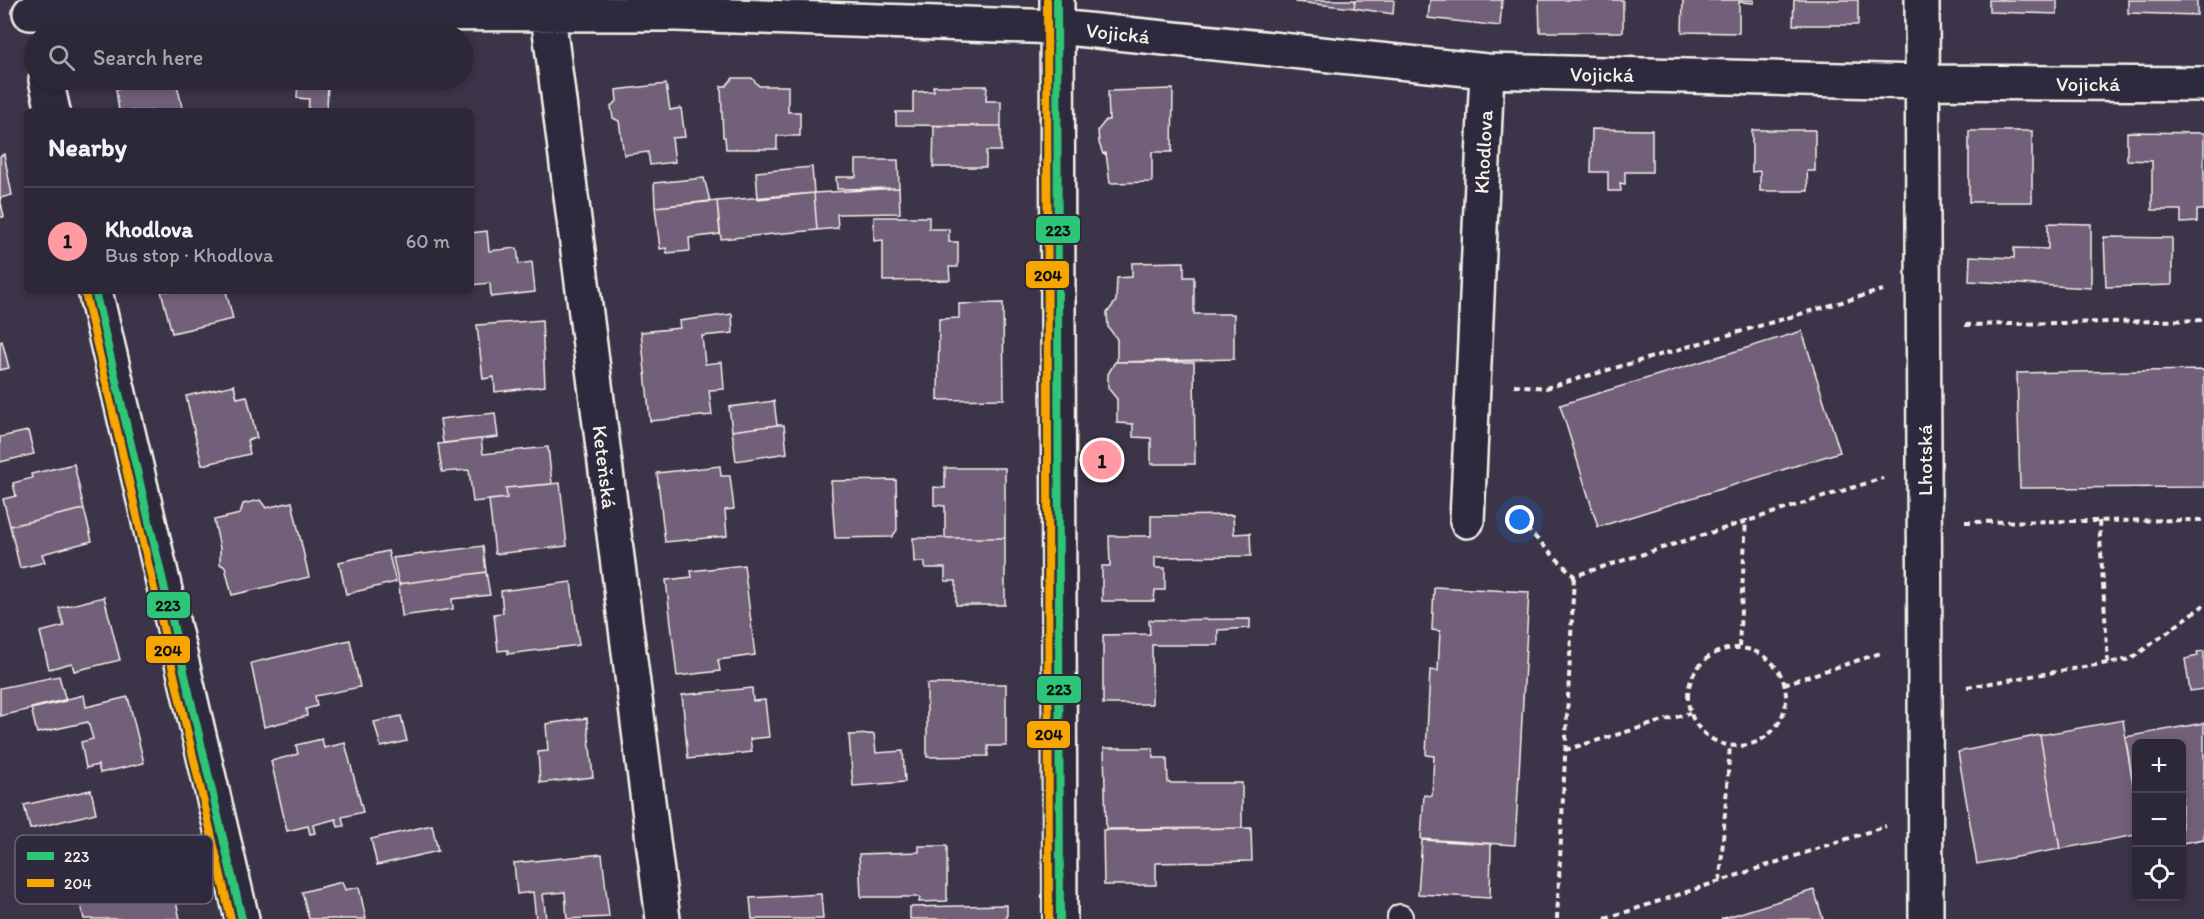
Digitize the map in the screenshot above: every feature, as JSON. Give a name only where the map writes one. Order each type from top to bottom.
[{"type":"street","name":"Lhotská","points":[[1922,0],[1926,919]]},
{"type":"street","name":"Vojická","points":[[31,16],[548,15],[674,7],[1057,13],[1487,71],[1923,82],[2204,84]]},
{"type":"street","points":[[1057,13],[1060,919]]},
{"type":"street","name":"Keteňská","points":[[548,15],[663,919]]},
{"type":"street","name":"Khodlova","points":[[1467,521],[1487,71]]},
{"type":"street","points":[[48,90],[52,108]]},
{"type":"street","points":[[96,294],[242,919]]},
{"type":"path","points":[[1473,380],[1546,388],[1923,276]]},
{"type":"path","points":[[1924,326],[2204,320]]},
{"type":"path","points":[[1574,576],[1746,519],[1924,466]]},
{"type":"path","points":[[1739,647],[1746,519]]},
{"type":"path","points":[[1925,523],[2204,520]]},
{"type":"path","points":[[1467,521],[1523,525],[1574,576],[1557,919]]},
{"type":"path","points":[[2099,521],[2108,663]]},
{"type":"path","points":[[1925,694],[2131,659],[2204,605]]},
{"type":"path","points":[[1784,684],[1925,639]]},
{"type":"path","points":[[1739,647],[1765,657],[1776,667],[1784,684],[1786,705],[1779,722],[1764,738],[1748,745],[1730,745],[1715,741],[1701,730],[1690,713],[1689,685],[1696,669],[1715,652],[1739,647]]},
{"type":"path","points":[[1565,750],[1690,713]]},
{"type":"path","points":[[1720,881],[1730,745]]},
{"type":"path","points":[[1605,919],[1926,813]]},
{"type":"building","points":[[1297,0],[1355,0],[1354,8],[1296,2]]},
{"type":"building","points":[[1355,0],[1394,0],[1393,14],[1354,8]]},
{"type":"building","points":[[1430,0],[1502,0],[1500,26],[1428,18]]},
{"type":"building","points":[[1539,0],[1623,0],[1623,32],[1540,32]]},
{"type":"building","points":[[1683,0],[1754,0],[1754,3],[1739,2],[1739,33],[1682,32]]},
{"type":"building","points":[[1794,0],[1858,0],[1858,25],[1793,25]]},
{"type":"building","points":[[1989,0],[2057,0],[2057,14],[1989,12]]},
{"type":"building","points":[[2128,0],[2197,0],[2197,15],[2128,13]]},
{"type":"building","points":[[733,78],[752,78],[759,86],[788,86],[788,112],[800,112],[800,136],[777,136],[777,149],[726,149],[725,137],[723,137],[721,86],[726,86]]},
{"type":"building","points":[[666,84],[670,110],[681,108],[685,137],[672,138],[675,162],[650,165],[648,152],[624,155],[619,121],[613,118],[611,106],[617,101],[616,90]]},
{"type":"building","points":[[933,86],[987,86],[986,101],[1001,101],[1001,126],[896,125],[896,112],[913,112],[913,92],[934,91]]},
{"type":"building","points":[[1173,89],[1172,152],[1152,152],[1152,182],[1110,183],[1106,153],[1103,154],[1099,143],[1098,130],[1106,120],[1109,120],[1108,91]]},
{"type":"building","points":[[116,90],[178,90],[182,108],[119,108]]},
{"type":"building","points":[[297,90],[328,90],[327,108],[308,108],[309,99],[297,98]]},
{"type":"building","points":[[934,126],[1001,126],[1001,151],[986,151],[986,167],[933,167]]},
{"type":"building","points":[[1592,129],[1652,130],[1652,172],[1625,172],[1625,184],[1620,183],[1621,191],[1608,191],[1608,172],[1591,172]]},
{"type":"building","points":[[1752,130],[1815,130],[1815,171],[1807,171],[1808,191],[1760,191],[1760,171],[1752,172]]},
{"type":"building","points":[[1969,131],[2032,131],[2032,202],[1969,202]]},
{"type":"building","points":[[2127,132],[2204,133],[2204,210],[2197,210],[2197,222],[2181,223],[2181,210],[2152,210],[2152,161],[2127,160]]},
{"type":"building","points":[[4,154],[12,195],[0,198],[0,156]]},
{"type":"building","points":[[856,160],[898,160],[899,188],[837,189],[836,177],[856,177]]},
{"type":"building","points":[[812,167],[814,193],[758,199],[756,172]]},
{"type":"building","points":[[704,178],[710,201],[655,207],[654,183]]},
{"type":"building","points":[[899,188],[900,213],[837,214],[838,228],[817,230],[814,193]]},
{"type":"building","points":[[814,193],[817,230],[721,239],[717,201]]},
{"type":"building","points":[[0,198],[4,217],[0,217]]},
{"type":"building","points":[[717,201],[720,234],[689,238],[690,251],[667,253],[666,248],[660,249],[655,207]]},
{"type":"building","points":[[874,217],[929,217],[929,229],[949,229],[949,242],[958,242],[958,267],[949,267],[950,280],[883,281],[883,240],[874,241]]},
{"type":"building","points":[[2048,223],[2091,224],[2091,288],[1969,281],[1970,256],[2014,258],[2014,248],[2048,249]]},
{"type":"building","points":[[487,231],[489,251],[517,248],[519,264],[532,262],[535,292],[491,297],[490,283],[474,285],[474,233]]},
{"type":"building","points":[[2104,237],[2172,238],[2172,285],[2106,287]]},
{"type":"building","points":[[1184,262],[1184,277],[1194,277],[1194,314],[1234,314],[1234,359],[1117,362],[1117,339],[1108,327],[1107,313],[1116,301],[1117,278],[1132,277],[1132,263]]},
{"type":"building","points":[[162,294],[227,294],[233,319],[172,333]]},
{"type":"building","points":[[1003,303],[1004,399],[938,400],[939,319],[959,318],[959,304]]},
{"type":"building","points":[[732,314],[733,333],[702,336],[705,364],[722,362],[724,389],[709,390],[712,415],[650,421],[641,332],[680,328],[679,321]]},
{"type":"building","points":[[542,320],[545,386],[495,392],[494,377],[483,379],[477,325]]},
{"type":"building","points":[[1802,331],[1840,452],[1598,527],[1560,405]]},
{"type":"building","points":[[2,341],[9,368],[0,370],[0,342]]},
{"type":"building","points":[[1115,362],[1194,362],[1195,464],[1151,464],[1151,438],[1133,437],[1133,424],[1117,423],[1117,399],[1108,388],[1108,374]]},
{"type":"building","points":[[2204,370],[2204,487],[2020,488],[2017,373]]},
{"type":"building","points":[[234,385],[237,398],[247,396],[257,438],[247,440],[250,454],[202,465],[186,396]]},
{"type":"building","points":[[774,401],[777,425],[732,431],[729,407]]},
{"type":"building","points":[[495,413],[498,437],[443,443],[440,419]]},
{"type":"building","points":[[784,425],[787,453],[736,461],[732,431]]},
{"type":"building","points":[[28,431],[34,454],[0,462],[0,437]]},
{"type":"building","points":[[481,439],[483,454],[548,447],[552,484],[506,488],[507,498],[473,502],[469,470],[442,472],[438,444]]},
{"type":"building","points":[[74,464],[84,509],[10,526],[3,499],[16,496],[13,483],[32,478],[31,474]]},
{"type":"building","points":[[720,466],[721,476],[730,476],[734,509],[725,510],[727,536],[665,542],[657,473]]},
{"type":"building","points":[[945,468],[1005,468],[1005,538],[945,538],[945,506],[934,505],[934,487],[945,488]]},
{"type":"building","points":[[896,480],[897,530],[892,537],[835,538],[831,481]]},
{"type":"building","points":[[560,483],[567,546],[495,554],[489,500],[507,498],[506,488]]},
{"type":"building","points":[[260,500],[266,508],[292,502],[309,577],[232,595],[225,567],[220,564],[220,548],[214,520],[240,514],[243,504]]},
{"type":"building","points":[[84,509],[92,541],[42,554],[45,562],[20,568],[10,526]]},
{"type":"building","points":[[1233,515],[1234,534],[1250,533],[1251,556],[1155,557],[1155,568],[1165,568],[1165,590],[1155,590],[1154,601],[1102,601],[1102,566],[1110,566],[1109,536],[1151,536],[1151,516]]},
{"type":"building","points":[[913,538],[1005,538],[1005,605],[956,605],[956,581],[945,581],[945,568],[925,568],[925,562],[914,562]]},
{"type":"building","points":[[483,546],[486,572],[399,584],[393,558]]},
{"type":"building","points":[[388,551],[396,582],[346,594],[339,562]]},
{"type":"building","points":[[744,565],[755,655],[718,660],[720,671],[677,676],[666,580],[692,577],[691,571]]},
{"type":"building","points":[[486,572],[490,595],[452,599],[453,609],[402,616],[399,584]]},
{"type":"building","points":[[571,582],[579,645],[508,654],[508,650],[498,651],[494,614],[503,613],[501,591]]},
{"type":"building","points":[[1434,587],[1529,592],[1515,845],[1421,839],[1424,795],[1432,796],[1434,756],[1426,755],[1430,670],[1438,671],[1440,631],[1432,630]]},
{"type":"building","points":[[104,597],[120,660],[74,671],[72,663],[49,669],[40,632],[64,626],[59,608]]},
{"type":"building","points":[[1250,619],[1250,628],[1218,630],[1218,645],[1152,645],[1152,704],[1103,704],[1103,635],[1150,634],[1149,620]]},
{"type":"building","points":[[350,640],[360,687],[315,696],[317,706],[306,709],[307,716],[264,727],[251,663]]},
{"type":"building","points":[[2204,651],[2204,692],[2203,689],[2190,691],[2185,659],[2198,656],[2197,652]]},
{"type":"building","points":[[59,676],[66,701],[0,716],[0,688]]},
{"type":"building","points":[[927,684],[1006,684],[1006,746],[988,746],[988,756],[927,757]]},
{"type":"building","points":[[752,688],[753,701],[765,700],[769,737],[750,739],[752,752],[688,759],[682,695]]},
{"type":"building","points":[[84,695],[86,707],[128,697],[144,763],[100,773],[98,765],[86,768],[81,742],[93,739],[88,722],[37,733],[31,708]]},
{"type":"building","points":[[401,716],[407,741],[381,747],[374,722]]},
{"type":"building","points":[[587,718],[593,777],[540,783],[538,752],[548,751],[546,724]]},
{"type":"building","points":[[2123,720],[2132,777],[2132,836],[2060,849],[2040,735]]},
{"type":"building","points":[[2204,723],[2204,839],[2186,842],[2186,739],[2132,739],[2132,778],[2125,737]]},
{"type":"building","points":[[874,734],[876,753],[903,751],[905,782],[853,786],[849,735]]},
{"type":"building","points":[[2040,735],[2060,849],[1977,864],[1958,752]]},
{"type":"building","points":[[322,739],[324,748],[345,743],[363,812],[342,817],[344,826],[338,827],[336,819],[313,825],[315,833],[310,834],[308,826],[287,831],[271,761],[298,754],[296,745]]},
{"type":"building","points":[[1104,748],[1153,748],[1154,758],[1167,758],[1168,783],[1242,783],[1242,828],[1106,829]]},
{"type":"building","points":[[91,790],[96,813],[30,829],[24,805]]},
{"type":"building","points":[[432,825],[438,851],[377,865],[371,839]]},
{"type":"building","points":[[1251,828],[1252,861],[1156,863],[1156,885],[1104,885],[1103,830]]},
{"type":"building","points":[[1422,840],[1491,844],[1490,898],[1418,894]]},
{"type":"building","points":[[919,846],[947,846],[947,901],[919,902],[920,897],[861,897],[859,854],[919,852]]},
{"type":"building","points":[[602,854],[609,917],[567,919],[565,892],[543,894],[546,919],[536,919],[533,892],[517,894],[514,863]]},
{"type":"building","points":[[342,882],[345,890],[359,887],[366,919],[309,919],[302,892]]},
{"type":"building","points":[[1814,890],[1823,919],[1721,919]]},
{"type":"building","points":[[821,894],[823,919],[752,919],[750,898]]},
{"type":"building","points":[[81,904],[177,904],[180,919],[84,919]]},
{"type":"building","points":[[1007,905],[1007,919],[910,919],[910,907]]},
{"type":"transit line","name":"204","points":[[1047,0],[1049,919]]},
{"type":"transit line","name":"223","points":[[1057,0],[1060,919]]},
{"type":"transit line","name":"204","points":[[85,294],[211,835]]},
{"type":"transit line","name":"223","points":[[96,294],[242,919]]},
{"type":"transit line","name":"204","points":[[213,842],[231,919]]},
{"type":"place","name":"Khodlova","points":[[1102,460]]}]
